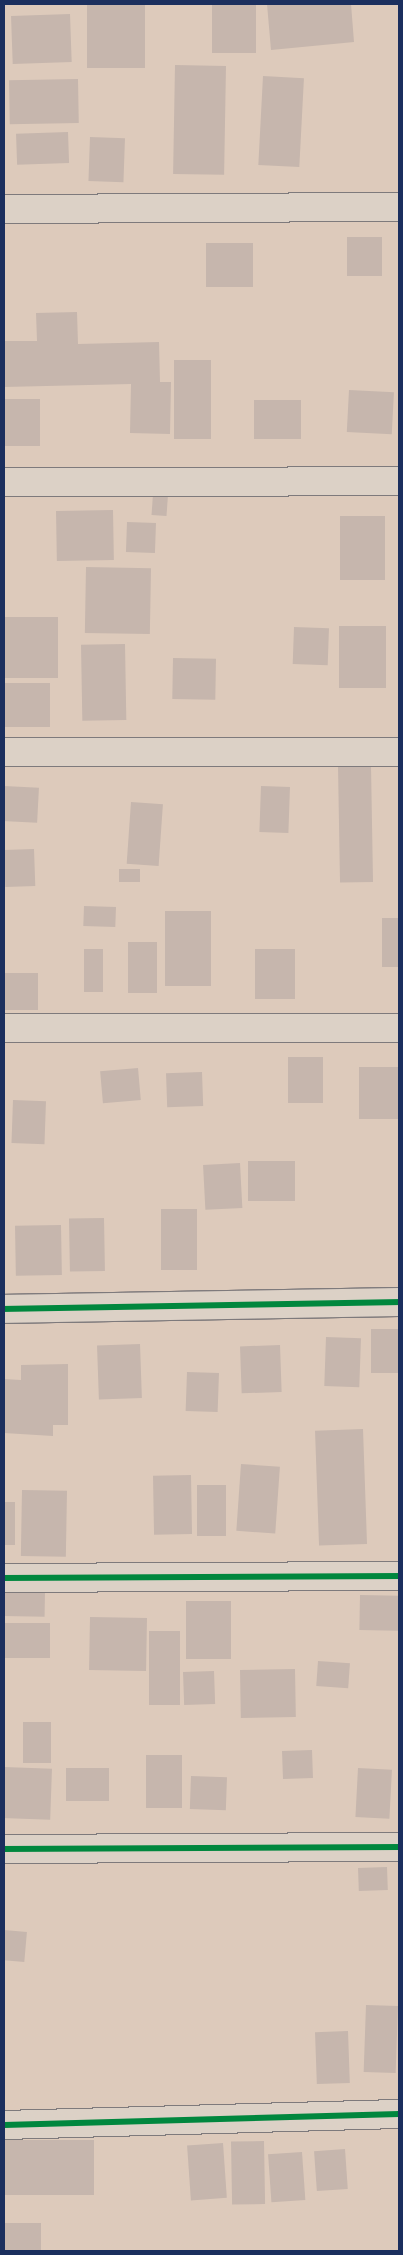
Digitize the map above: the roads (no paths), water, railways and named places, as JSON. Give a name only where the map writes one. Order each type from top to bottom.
[{"type":"street","points":[[4,209],[399,207]]},
{"type":"street","points":[[4,482],[399,481]]},
{"type":"street","points":[[4,752],[399,752]]},
{"type":"street","points":[[4,1028],[399,1028]]},
{"type":"street","points":[[4,1309],[399,1302]]},
{"type":"street","points":[[4,1578],[399,1576]]},
{"type":"street","points":[[4,1850],[399,1847]]},
{"type":"street","points":[[4,2125],[399,2114]]}]
